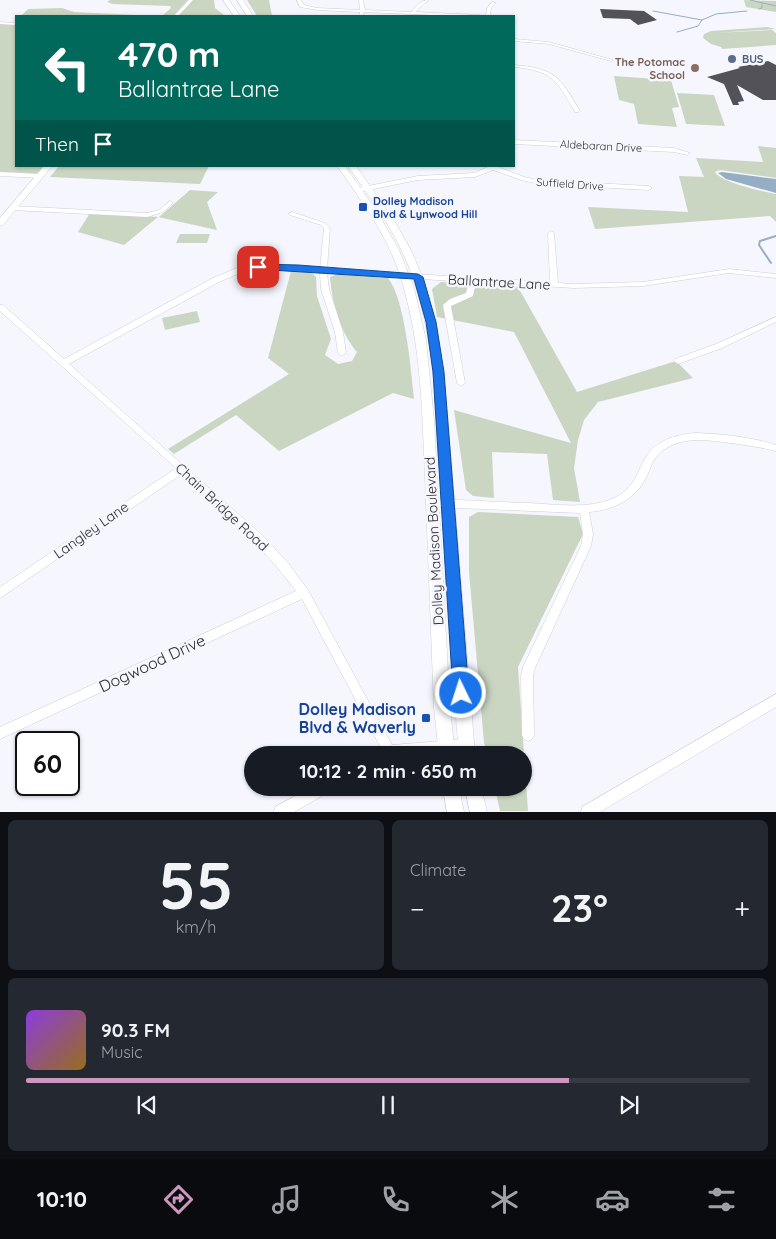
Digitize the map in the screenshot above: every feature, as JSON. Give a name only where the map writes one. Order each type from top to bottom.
[{"type":"main road","points":[[240,0],[249,15]]},
{"type":"main road","points":[[226,1],[233,15]]},
{"type":"main road","points":[[226,1],[236,15]]},
{"type":"main road","points":[[0,223],[47,167]]},
{"type":"main road","name":"Dolley Madison Boulevard","points":[[342,167],[396,232],[418,277],[427,306],[435,346],[467,746]]},
{"type":"main road","name":"Dolley Madison Boulevard","points":[[352,167],[404,276],[418,322],[423,358],[446,746]]},
{"type":"main road","points":[[453,796],[456,812]]},
{"type":"main road","points":[[475,796],[479,812]]},
{"type":"street","points":[[177,15],[190,0]]},
{"type":"street","points":[[299,0],[302,6],[312,9],[361,14],[447,15]]},
{"type":"street","points":[[361,0],[361,14]]},
{"type":"street","points":[[414,14],[417,7],[427,0]]},
{"type":"street","points":[[488,15],[489,8],[494,4]]},
{"type":"street","points":[[0,23],[15,24]]},
{"type":"street","points":[[515,40],[548,43],[611,60]]},
{"type":"street","points":[[515,66],[537,69],[556,77],[577,111]]},
{"type":"street","name":"Aldebaran Drive","points":[[515,142],[674,150],[687,153]]},
{"type":"street","points":[[362,189],[418,178],[475,175],[495,167]]},
{"type":"street","name":"Suffield Drive","points":[[495,167],[531,181],[649,188]]},
{"type":"street","points":[[0,174],[40,176]]},
{"type":"street","points":[[12,208],[147,215],[162,211],[170,203]]},
{"type":"street","points":[[292,214],[323,224],[327,228],[323,270],[326,297],[339,332],[342,353]]},
{"type":"street","points":[[551,234],[554,285]]},
{"type":"street","name":"Ballantrae Lane","points":[[64,363],[232,273],[249,268],[267,266],[554,285],[643,284],[723,272],[776,276]]},
{"type":"street","points":[[461,383],[447,309],[453,301],[470,294],[473,280]]},
{"type":"street","name":"Chain Bridge Road","points":[[0,307],[258,538],[292,576],[304,593],[381,746]]},
{"type":"street","points":[[678,361],[719,346],[776,319]]},
{"type":"street","points":[[432,502],[584,509],[608,505],[628,494],[640,480],[646,465],[656,451],[663,445],[680,438],[710,437],[755,442],[776,448]]},
{"type":"street","name":"Langley Lane","points":[[0,593],[182,469]]},
{"type":"street","points":[[528,735],[527,676],[529,667],[586,546],[588,534],[584,509]]},
{"type":"street","name":"Dogwood Drive","points":[[0,733],[304,593]]},
{"type":"street","points":[[587,812],[776,700]]},
{"type":"street","points":[[280,812],[308,796]]},
{"type":"green space","points":[[110,0],[188,0],[174,15],[163,15],[171,8],[170,6],[113,4],[107,2]]},
{"type":"green space","points":[[191,0],[214,0],[215,8],[224,15],[178,15]]},
{"type":"green space","points":[[247,0],[269,0],[272,15],[256,15]]},
{"type":"green space","points":[[744,0],[776,1],[776,12],[746,7]]},
{"type":"green space","points":[[62,8],[74,12],[136,15],[22,15],[28,9]]},
{"type":"green space","points":[[0,24],[15,25],[15,167],[44,167],[39,174],[0,172]]},
{"type":"green space","points":[[767,27],[776,29],[715,33],[772,30],[776,33],[776,45],[722,49],[703,38],[704,34],[711,31]]},
{"type":"green space","points":[[614,76],[671,80],[679,107],[672,108],[677,127],[638,124],[634,104],[619,100]]},
{"type":"green space","points":[[677,93],[714,95],[725,126],[686,124]]},
{"type":"green space","points":[[758,146],[776,148],[776,178],[720,170],[715,172],[733,183],[776,194],[776,222],[770,216],[595,229],[588,207],[688,212],[679,176],[704,177],[696,158],[763,162]]},
{"type":"green space","points":[[58,167],[208,167],[200,184],[50,177]]},
{"type":"green space","points":[[190,190],[218,192],[207,202],[217,230],[158,217],[124,245],[78,232],[90,213],[159,217]]},
{"type":"green space","points":[[180,234],[210,234],[207,243],[176,243]]},
{"type":"green space","points":[[291,271],[312,273],[316,277],[317,296],[331,339],[325,355],[338,364],[352,361],[357,352],[346,336],[338,317],[330,277],[338,274],[388,278],[394,288],[403,318],[414,399],[393,393],[279,451],[236,415],[174,454],[168,449],[289,374],[268,358]]},
{"type":"green space","points":[[441,282],[518,287],[577,392],[676,361],[693,378],[598,402],[584,420],[578,440],[574,468],[580,502],[553,500],[547,454],[492,452],[494,498],[473,496],[466,490],[454,410],[571,443],[514,332],[437,317],[432,289]]},
{"type":"green space","points":[[197,311],[200,322],[165,330],[162,318]]},
{"type":"green space","points":[[478,512],[578,517],[583,534],[518,667],[523,746],[485,746],[469,572],[469,517]]},
{"type":"green space","points":[[497,796],[527,796],[528,811],[500,811]]},
{"type":"water","points":[[718,173],[776,179],[776,193],[726,179]]},
{"type":"building","points":[[600,9],[644,11],[657,20],[638,25],[630,19],[603,18]]},
{"type":"building","name":"The Potomac School","points":[[768,61],[776,65],[776,100],[763,100],[737,85],[744,101],[738,102],[739,105],[733,105],[724,84],[707,77],[740,68],[738,67]]},
{"type":"waterway","points":[[750,0],[776,6]]},
{"type":"waterway","points":[[759,9],[762,8],[762,4]]},
{"type":"waterway","points":[[653,11],[702,20]]},
{"type":"waterway","points":[[702,20],[716,14],[747,11]]},
{"type":"waterway","points":[[677,32],[698,26],[702,20]]},
{"type":"waterway","points":[[771,263],[759,245],[760,241],[776,236]]},
{"type":"place","name":"BUS","points":[[732,59]]},
{"type":"place","name":"The Potomac School","points":[[695,68]]},
{"type":"place","name":"Dolley Madison Blvd & Lynwood Hill","points":[[363,207]]},
{"type":"place","name":"Dolley Madison Blvd & Waverly","points":[[426,718]]},
{"type":"route","points":[[258,267],[267,266],[418,277],[431,322],[438,372],[461,693]]}]
